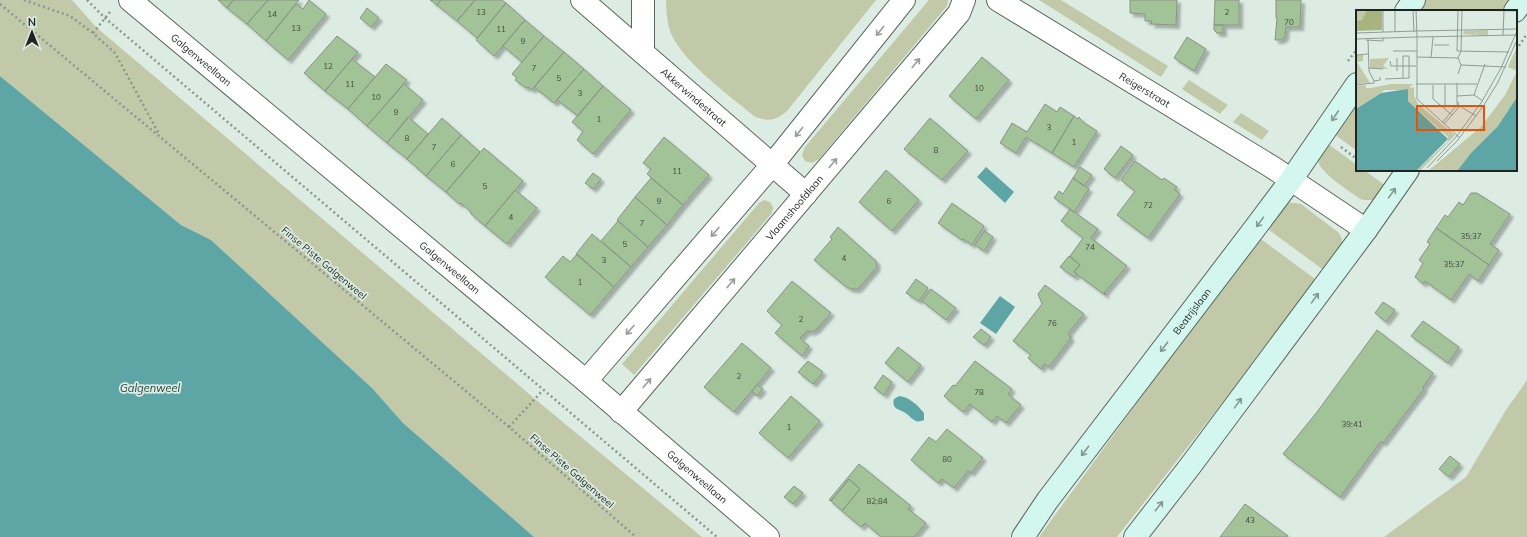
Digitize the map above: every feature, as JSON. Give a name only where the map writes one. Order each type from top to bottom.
[{"type":"street","name":"Akkerwindestraat","points":[[582,0],[806,194]]},
{"type":"street","points":[[643,0],[643,52]]},
{"type":"street","points":[[586,381],[772,165],[904,0]]},
{"type":"street","name":"Vlaamshoofdlaan","points":[[621,412],[959,13],[964,0]]},
{"type":"street","name":"Reigerstraat","points":[[998,0],[1291,180],[1366,230]]},
{"type":"street","points":[[1407,10],[1414,0]]},
{"type":"street","points":[[1517,10],[1523,0]]},
{"type":"street","name":"Galgenweellaan","points":[[122,4],[586,381],[768,537]]},
{"type":"street","name":"Beatrijslaan","points":[[1023,537],[1047,501],[1291,180],[1356,85]]},
{"type":"street","points":[[1135,537],[1191,466],[1366,230],[1407,171]]},
{"type":"path","points":[[24,0],[70,16],[93,33],[115,54],[160,136]]},
{"type":"path","points":[[87,0],[105,18],[717,537]]},
{"type":"path","name":"Finse Piste Galgenweel","points":[[0,4],[509,427],[636,537]]},
{"type":"path","points":[[93,33],[105,18],[122,4]]},
{"type":"path","points":[[1517,49],[1527,34]]},
{"type":"path","points":[[509,427],[543,390]]},
{"type":"green space","points":[[0,0],[72,0],[96,27],[535,399],[702,537],[534,537],[403,423],[372,388],[211,240],[181,225],[0,76]]},
{"type":"green space","points":[[666,0],[876,0],[787,111],[775,119],[767,120],[754,116],[706,76],[682,52],[674,40],[669,28]]},
{"type":"green space","points":[[929,0],[948,0],[947,6],[819,159],[812,163],[805,161],[802,155],[805,147]]},
{"type":"green space","points":[[1039,0],[1061,0],[1168,66],[1161,77]]},
{"type":"green space","points":[[1423,0],[1514,0],[1508,10],[1417,10]]},
{"type":"green space","points":[[1189,80],[1228,105],[1220,114],[1182,89]]},
{"type":"green space","points":[[1356,101],[1356,150],[1334,134]]},
{"type":"green space","points":[[1241,113],[1269,131],[1262,140],[1233,122]]},
{"type":"green space","points":[[1328,144],[1356,164],[1356,171],[1365,171],[1386,186],[1375,200],[1360,199],[1334,180],[1322,168],[1318,162],[1318,157]]},
{"type":"green space","points":[[764,200],[770,202],[773,207],[772,213],[634,375],[622,364],[759,203]]},
{"type":"green space","points":[[1287,202],[1301,204],[1339,233],[1342,239],[1342,247],[1325,271],[1265,227]]},
{"type":"green space","points":[[1258,237],[1318,281],[1117,537],[1039,537]]},
{"type":"green space","points":[[1527,380],[1527,537],[1384,537],[1466,477],[1506,410]]},
{"type":"water","name":"Galgenweel","points":[[0,76],[181,225],[211,240],[372,388],[403,423],[534,537],[0,537]]},
{"type":"water","points":[[986,167],[1014,192],[1005,203],[977,177]]},
{"type":"water","points":[[1000,296],[1015,307],[996,334],[980,323]]},
{"type":"water","points":[[899,396],[907,398],[916,404],[924,413],[924,420],[914,420],[907,414],[897,409],[893,403],[894,399]]},
{"type":"building","points":[[218,0],[233,0],[227,8]]},
{"type":"building","points":[[233,0],[268,0],[247,24],[227,8]]},
{"type":"building","points":[[268,0],[299,0],[266,41],[247,24]]},
{"type":"building","points":[[309,0],[326,14],[288,60],[266,41],[296,4],[303,9]]},
{"type":"building","points":[[430,0],[441,0],[437,5]]},
{"type":"building","points":[[441,0],[475,0],[457,21],[437,5]]},
{"type":"building","points":[[475,0],[502,0],[506,3],[477,38],[457,21]]},
{"type":"building","points":[[1130,0],[1177,0],[1176,25],[1151,24],[1152,21],[1145,21],[1145,14],[1130,13]]},
{"type":"building","points":[[1215,0],[1239,0],[1239,25],[1214,25]]},
{"type":"building","points":[[1276,0],[1301,0],[1300,27],[1286,27],[1285,37],[1281,40],[1275,40],[1277,18]]},
{"type":"building","points":[[506,3],[525,20],[494,56],[476,40]]},
{"type":"building","points":[[367,8],[379,18],[371,27],[360,18]]},
{"type":"building","points":[[525,20],[544,36],[522,62],[503,46]]},
{"type":"building","points":[[1214,25],[1223,25],[1223,33],[1217,33],[1214,30]]},
{"type":"building","points":[[337,36],[358,52],[325,91],[304,73]]},
{"type":"building","points":[[544,36],[564,52],[532,90],[528,87],[526,88],[515,80],[517,78],[512,74]]},
{"type":"building","points":[[1187,37],[1206,49],[1194,71],[1174,58]]},
{"type":"building","points":[[564,52],[584,69],[554,103],[534,87]]},
{"type":"building","points":[[982,57],[1009,80],[976,119],[949,96]]},
{"type":"building","points":[[352,59],[375,77],[348,109],[325,91]]},
{"type":"building","points":[[386,64],[407,80],[367,126],[348,109]]},
{"type":"building","points":[[584,69],[603,86],[578,116],[557,100]]},
{"type":"building","points":[[404,84],[423,100],[387,143],[367,126]]},
{"type":"building","points":[[603,86],[631,110],[593,154],[577,140],[583,131],[572,122]]},
{"type":"building","points":[[1045,104],[1057,112],[1060,107],[1074,116],[1052,153],[1026,137],[1016,153],[1000,143],[1012,123],[1027,132]]},
{"type":"building","points":[[1074,116],[1078,119],[1079,117],[1083,122],[1097,131],[1074,167],[1052,153]]},
{"type":"building","points":[[408,117],[428,134],[407,159],[387,143]]},
{"type":"building","points":[[442,118],[461,135],[426,176],[407,159]]},
{"type":"building","points":[[930,118],[968,151],[942,180],[904,149]]},
{"type":"building","points":[[461,135],[480,152],[446,192],[426,176]]},
{"type":"building","points":[[664,137],[709,175],[683,205],[647,174],[651,169],[643,163]]},
{"type":"building","points":[[1121,146],[1133,155],[1115,178],[1104,169]]},
{"type":"building","points":[[484,148],[523,181],[485,226],[461,203],[459,204],[446,192]]},
{"type":"building","points":[[1135,161],[1162,180],[1164,178],[1177,187],[1174,189],[1180,194],[1148,238],[1117,215],[1135,191],[1121,180]]},
{"type":"building","points":[[1080,167],[1092,175],[1084,186],[1073,178]]},
{"type":"building","points":[[886,170],[919,200],[892,231],[859,202]]},
{"type":"building","points":[[593,173],[601,179],[593,189],[585,183]]},
{"type":"building","points":[[651,178],[683,205],[667,225],[635,197]]},
{"type":"building","points":[[1073,178],[1089,189],[1074,212],[1054,198],[1059,191],[1063,194]]},
{"type":"building","points":[[515,190],[537,208],[507,244],[485,226]]},
{"type":"building","points":[[1471,193],[1477,193],[1510,214],[1490,244],[1499,250],[1489,265],[1436,228],[1445,215],[1448,217],[1459,202],[1463,205]]},
{"type":"building","points":[[635,197],[667,225],[648,247],[617,220]]},
{"type":"building","points":[[952,203],[984,226],[972,245],[963,239],[962,240],[938,223]]},
{"type":"building","points":[[1070,209],[1098,229],[1091,238],[1127,266],[1104,293],[1106,294],[1105,295],[1074,272],[1080,265],[1070,256],[1083,238],[1061,221]]},
{"type":"building","points":[[618,221],[648,247],[631,267],[601,241]]},
{"type":"building","points":[[838,227],[876,261],[877,267],[858,289],[851,289],[845,286],[814,260],[832,239],[830,237]]},
{"type":"building","points":[[1436,228],[1489,265],[1478,281],[1469,274],[1451,300],[1425,281],[1423,284],[1415,277],[1423,263],[1419,260],[1430,244],[1427,242]]},
{"type":"building","points":[[985,231],[993,237],[984,251],[975,245]]},
{"type":"building","points":[[592,234],[631,267],[614,287],[576,254]]},
{"type":"building","points":[[577,254],[614,287],[590,315],[545,277],[563,256],[570,262]]},
{"type":"building","points":[[1069,256],[1080,265],[1074,272],[1077,274],[1074,277],[1060,267]]},
{"type":"building","points":[[916,279],[928,288],[919,301],[906,293]]},
{"type":"building","points":[[792,281],[831,313],[817,329],[812,332],[807,331],[800,338],[809,346],[802,356],[775,333],[782,325],[767,311]]},
{"type":"building","points":[[1045,285],[1084,314],[1069,332],[1069,336],[1071,338],[1049,367],[1044,364],[1041,369],[1028,358],[1031,355],[1013,341],[1042,304],[1038,294]]},
{"type":"building","points":[[931,289],[956,308],[946,320],[922,301]]},
{"type":"building","points":[[1383,302],[1395,310],[1386,322],[1375,313]]},
{"type":"building","points":[[1423,321],[1459,347],[1448,363],[1411,336]]},
{"type":"building","points":[[981,329],[991,337],[984,345],[973,337]]},
{"type":"building","points":[[1377,330],[1433,373],[1423,387],[1424,389],[1383,443],[1381,441],[1340,497],[1283,454],[1317,412]]},
{"type":"building","points":[[742,343],[771,368],[734,412],[704,387]]},
{"type":"building","points":[[898,347],[921,365],[908,382],[885,363]]},
{"type":"building","points":[[808,361],[823,372],[813,384],[798,372]]},
{"type":"building","points":[[975,361],[1012,389],[1008,394],[1021,405],[1006,423],[997,416],[992,422],[970,404],[963,412],[944,396],[953,385],[955,386]]},
{"type":"building","points":[[883,375],[892,382],[884,395],[874,388]]},
{"type":"building","points":[[757,385],[763,389],[757,396],[752,391]]},
{"type":"building","points":[[791,396],[820,421],[788,458],[759,433]]},
{"type":"building","points":[[947,429],[983,458],[971,473],[968,471],[954,488],[942,479],[938,483],[911,460],[929,437],[936,442]]},
{"type":"building","points":[[1450,456],[1460,464],[1449,477],[1439,469]]},
{"type":"building","points":[[859,464],[911,506],[908,509],[926,523],[914,537],[881,537],[865,523],[861,527],[842,511],[860,489],[849,479],[831,501],[829,500]]},
{"type":"building","points":[[849,479],[860,489],[842,511],[831,501]]},
{"type":"building","points":[[794,486],[803,493],[793,504],[784,497]]},
{"type":"building","points":[[1245,504],[1288,536],[1220,537]]}]
